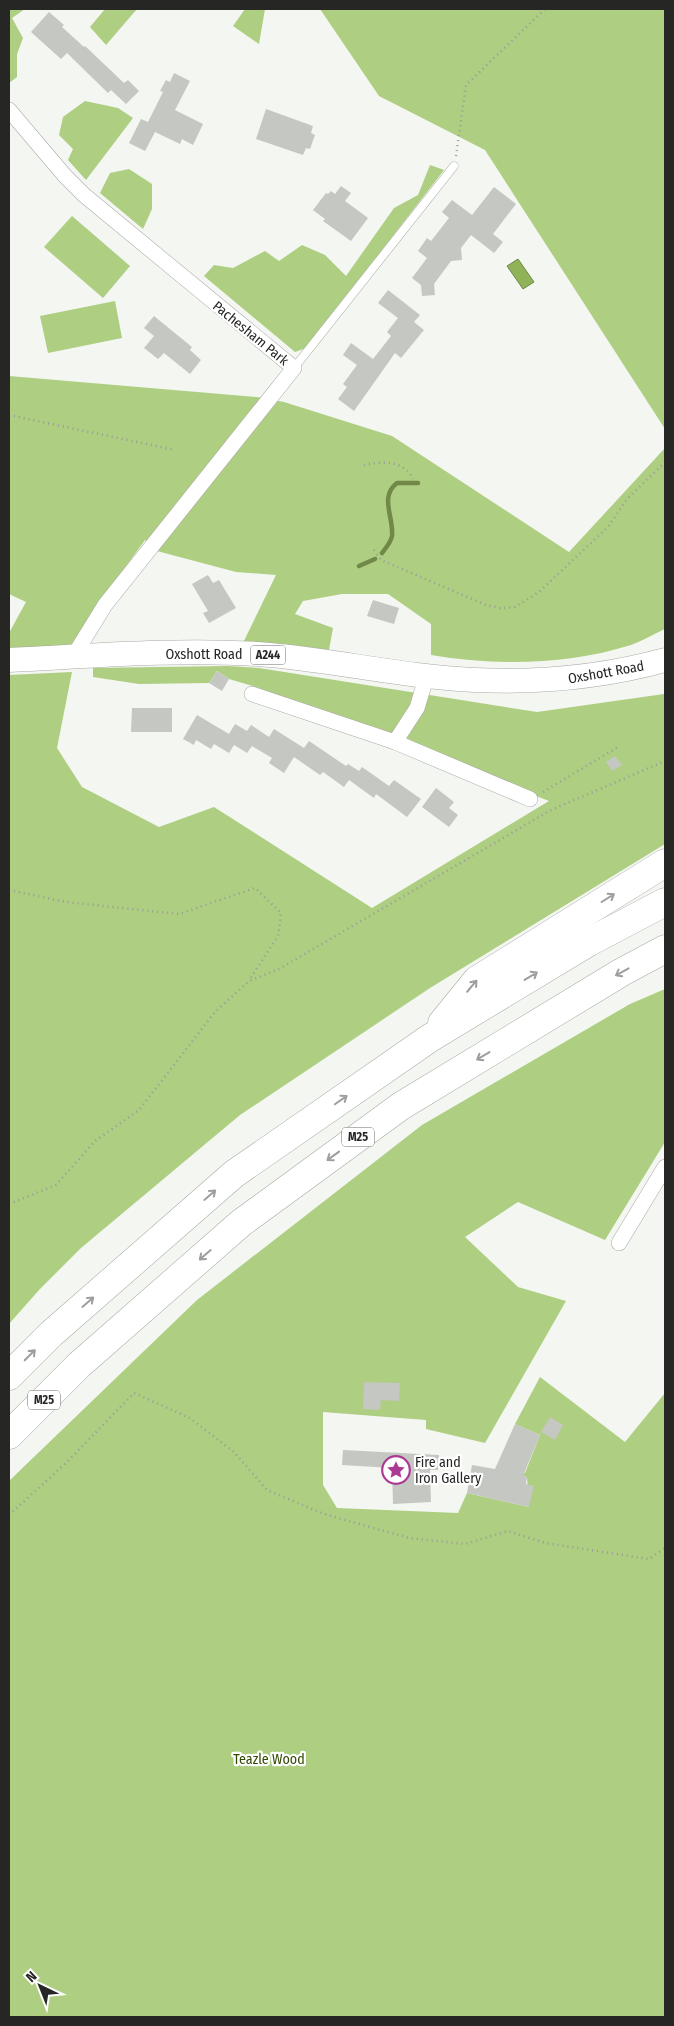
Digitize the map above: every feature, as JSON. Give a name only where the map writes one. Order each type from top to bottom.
[{"type":"highway","points":[[430,1038],[477,980],[665,863]]},
{"type":"highway","points":[[9,1376],[51,1334],[234,1174],[430,1038],[588,942],[665,902]]},
{"type":"highway","name":"M25","points":[[9,1435],[79,1365],[241,1223],[401,1106],[622,972],[665,949]]},
{"type":"main road","name":"Oxshott Road","points":[[9,660],[219,653],[258,654],[333,661],[473,680],[527,682],[593,676],[631,670],[665,660]]},
{"type":"street","name":"Pachesham Park","points":[[9,110],[58,169],[84,195],[294,368],[105,605],[73,657]]},
{"type":"street","points":[[395,742],[417,708],[427,675]]},
{"type":"street","points":[[252,694],[395,742],[530,799]]},
{"type":"street","points":[[619,1243],[665,1167]]},
{"type":"lane","points":[[294,368],[454,166]]},
{"type":"path","points":[[454,166],[466,85],[545,9]]},
{"type":"path","points":[[9,414],[176,450]]},
{"type":"path","points":[[374,550],[381,560],[486,605],[500,608],[514,607],[539,592],[601,534],[618,515],[627,498],[665,462]]},
{"type":"path","points":[[364,465],[392,463],[405,468],[413,479]]},
{"type":"path","points":[[530,799],[618,747]]},
{"type":"path","points":[[249,981],[287,964],[551,810],[665,761]]},
{"type":"path","points":[[9,890],[66,902],[179,914],[255,888],[281,913],[278,936],[249,981],[215,1012],[139,1110],[94,1141],[56,1185],[9,1204]]},
{"type":"path","points":[[9,1515],[66,1463],[134,1393],[190,1418],[234,1452],[267,1490],[324,1514],[409,1538],[465,1544],[508,1531],[545,1543],[649,1559],[665,1548]]},
{"type":"green space","points":[[9,9],[25,9],[12,18],[23,38],[17,54],[17,77],[9,83]]},
{"type":"green space","points":[[105,9],[137,9],[106,45],[90,27]]},
{"type":"green space","points":[[245,9],[265,9],[259,44],[233,26]]},
{"type":"green space","points":[[320,9],[665,9],[665,429],[485,150],[379,96]]},
{"type":"green space","points":[[85,101],[118,108],[133,118],[86,180],[68,160],[73,149],[59,135],[63,117]]},
{"type":"green space","points":[[430,165],[444,170],[306,348],[295,352],[204,276],[214,265],[233,268],[265,251],[279,261],[302,245],[325,255],[346,276],[394,208],[418,195]]},
{"type":"green space","points":[[129,169],[152,184],[152,209],[143,229],[100,193],[110,173]]},
{"type":"green space","points":[[72,216],[130,266],[103,298],[44,247]]},
{"type":"green space","points":[[115,301],[122,338],[48,353],[40,316]]},
{"type":"green space","points":[[9,376],[257,397],[284,402],[392,436],[569,552],[665,448],[665,629],[631,645],[582,657],[531,662],[456,659],[431,655],[431,624],[388,594],[342,594],[303,601],[295,614],[333,628],[329,650],[242,645],[276,575],[236,572],[157,551],[145,540],[70,647],[9,650],[9,633],[26,602],[9,594]]},
{"type":"green space","points":[[228,666],[259,668],[537,712],[664,694],[665,844],[430,988],[240,1115],[81,1248],[39,1290],[9,1324],[9,675],[72,672],[57,748],[82,787],[159,827],[214,807],[372,908],[549,801],[259,688],[229,679],[217,671],[209,683],[139,684],[93,677],[93,668]]},
{"type":"green space","name":"Teazle Wood","points":[[665,989],[665,1142],[605,1240],[518,1202],[465,1237],[518,1287],[566,1301],[485,1443],[426,1429],[426,1420],[323,1412],[323,1485],[337,1508],[458,1513],[467,1493],[529,1507],[527,1477],[513,1474],[525,1473],[540,1435],[515,1424],[540,1377],[625,1442],[665,1393],[665,2017],[9,2017],[9,1481],[197,1300],[422,1125],[630,1004]]},
{"type":"shaded area","points":[[518,259],[534,282],[523,289],[507,266]]},
{"type":"building","points":[[49,12],[64,25],[62,27],[124,83],[128,80],[139,91],[126,104],[111,90],[108,93],[67,53],[61,59],[31,32]]},
{"type":"building","points":[[174,73],[190,81],[175,110],[203,124],[193,145],[182,139],[180,144],[155,132],[145,151],[129,143],[141,119],[148,122],[163,92],[160,91],[166,80],[170,82]]},
{"type":"building","points":[[266,109],[313,126],[311,133],[315,135],[310,149],[306,148],[303,155],[256,139]]},
{"type":"building","points":[[341,186],[351,193],[345,201],[368,218],[351,241],[323,221],[325,219],[313,210],[326,193],[328,194],[331,191],[335,194]]},
{"type":"building","points":[[494,187],[516,204],[493,234],[503,242],[494,253],[471,235],[461,248],[462,260],[451,261],[434,284],[435,295],[422,296],[421,285],[412,278],[427,258],[418,251],[427,238],[431,241],[449,218],[442,212],[452,200],[472,215]]},
{"type":"building","points":[[388,290],[420,315],[414,322],[424,330],[401,358],[395,353],[354,411],[338,399],[347,387],[343,384],[357,365],[343,355],[351,343],[373,359],[391,336],[387,332],[398,318],[378,303]]},
{"type":"building","points":[[154,316],[192,347],[190,350],[201,360],[190,374],[164,353],[158,359],[144,348],[154,336],[144,328]]},
{"type":"building","points":[[208,575],[213,583],[219,580],[236,608],[209,623],[203,613],[208,611],[192,584]]},
{"type":"building","points":[[373,600],[399,608],[394,624],[367,616]]},
{"type":"building","points":[[217,671],[229,679],[222,691],[209,683]]},
{"type":"building","points":[[132,708],[172,708],[172,732],[131,732]]},
{"type":"building","points":[[197,715],[229,734],[235,724],[247,731],[251,725],[269,737],[274,729],[304,748],[309,741],[346,766],[348,764],[359,771],[362,767],[389,786],[394,780],[421,799],[407,817],[376,794],[374,798],[349,780],[344,787],[323,772],[320,775],[294,757],[284,773],[269,763],[272,758],[252,746],[247,753],[234,745],[229,753],[214,744],[211,749],[196,740],[194,745],[183,739]]},
{"type":"building","points":[[615,756],[622,765],[612,771],[606,762]]},
{"type":"building","points":[[436,788],[454,802],[449,808],[458,815],[449,827],[422,807]]},
{"type":"building","points":[[364,1382],[400,1383],[399,1401],[381,1400],[380,1410],[363,1409]]},
{"type":"building","points":[[550,1417],[563,1425],[555,1440],[541,1432]]},
{"type":"building","points":[[515,1424],[540,1435],[523,1476],[527,1477],[526,1484],[534,1486],[529,1507],[467,1493],[472,1465],[495,1469]]},
{"type":"building","points":[[343,1450],[439,1455],[438,1470],[430,1470],[431,1502],[393,1504],[392,1468],[342,1465]]},
{"type":"waterway","points":[[382,553],[392,536],[388,508],[389,495],[392,489],[397,483],[418,483]]},
{"type":"waterway","points":[[359,566],[375,559]]},
{"type":"place","name":"Fire and Iron Gallery","points":[[396,1470]]}]
